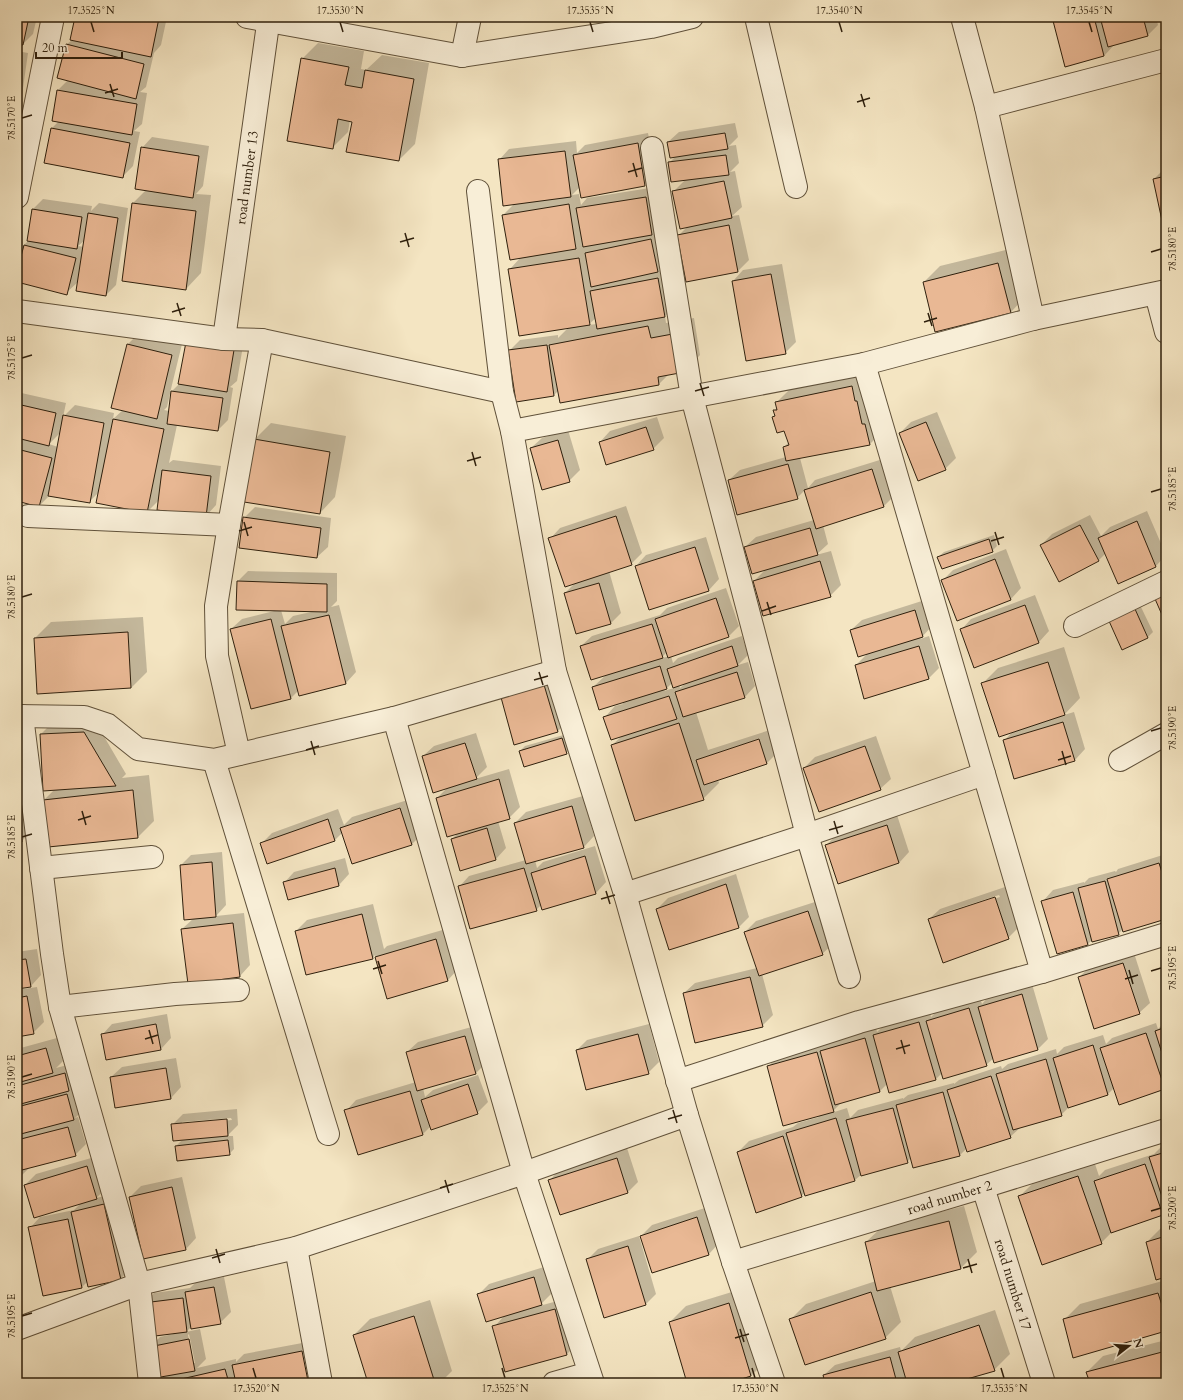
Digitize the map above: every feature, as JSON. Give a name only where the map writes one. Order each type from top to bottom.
[{"type":"street","points":[[17,197],[53,17]]},
{"type":"street","points":[[247,17],[269,19],[462,56],[651,27],[692,17]]},
{"type":"street","points":[[462,56],[470,17]]},
{"type":"street","points":[[756,17],[796,187]]},
{"type":"street","points":[[962,17],[986,106],[1033,319]]},
{"type":"street","name":"road number 13","points":[[224,339],[269,19]]},
{"type":"street","points":[[986,106],[1166,60]]},
{"type":"street","points":[[652,148],[692,397],[807,835],[849,977]]},
{"type":"street","points":[[478,190],[502,392],[512,431],[555,671],[625,894],[687,1115],[733,1262],[774,1383]]},
{"type":"street","points":[[512,431],[864,364],[1033,319],[1161,292],[1166,332]]},
{"type":"street","points":[[17,311],[224,339],[262,340],[502,392]]},
{"type":"street","points":[[239,754],[217,656],[216,606],[262,340]]},
{"type":"street","points":[[864,364],[1042,972]]},
{"type":"street","points":[[28,516],[229,525]]},
{"type":"street","points":[[1075,626],[1166,582]]},
{"type":"street","points":[[150,1383],[139,1284],[60,1007],[19,716],[84,717],[108,725],[138,749],[214,760],[394,718],[555,671]]},
{"type":"street","points":[[394,718],[524,1173],[591,1378],[554,1383]]},
{"type":"street","points":[[1120,760],[1166,734]]},
{"type":"street","points":[[214,760],[328,1134]]},
{"type":"street","points":[[625,894],[807,835],[984,774]]},
{"type":"street","points":[[41,868],[152,856]]},
{"type":"street","points":[[677,1080],[859,1022],[1042,972],[1166,934]]},
{"type":"street","points":[[60,1007],[175,994],[238,990]]},
{"type":"street","points":[[17,1329],[139,1284],[296,1248],[524,1173],[687,1115]]},
{"type":"street","name":"road number 2","points":[[733,1262],[1166,1130]]},
{"type":"street","name":"road number 17","points":[[983,1187],[1044,1383]]},
{"type":"street","points":[[296,1248],[321,1383]]},
{"type":"building","points":[[17,17],[29,17],[23,45],[17,44]]},
{"type":"building","points":[[75,17],[159,18],[151,57],[70,40]]},
{"type":"building","points":[[1052,17],[1094,17],[1104,56],[1065,67]]},
{"type":"building","points":[[1100,17],[1143,17],[1148,36],[1108,47]]},
{"type":"building","points":[[66,44],[144,64],[136,99],[57,78]]},
{"type":"building","points":[[301,58],[349,67],[345,85],[362,88],[365,70],[414,79],[399,161],[346,152],[352,122],[338,119],[333,149],[287,141]]},
{"type":"building","points":[[57,90],[137,104],[132,135],[52,121]]},
{"type":"building","points":[[51,128],[130,143],[123,178],[44,163]]},
{"type":"building","points":[[725,133],[728,149],[670,158],[667,142]]},
{"type":"building","points":[[638,143],[645,186],[581,198],[573,155]]},
{"type":"building","points":[[141,147],[199,156],[193,198],[135,189]]},
{"type":"building","points":[[565,151],[571,197],[503,206],[498,159]]},
{"type":"building","points":[[726,155],[729,175],[671,182],[668,162]]},
{"type":"building","points":[[1166,176],[1166,229],[1164,230],[1153,179]]},
{"type":"building","points":[[724,181],[732,218],[680,229],[672,191]]},
{"type":"building","points":[[646,197],[652,235],[583,247],[576,208]]},
{"type":"building","points":[[132,203],[196,211],[186,290],[122,281]]},
{"type":"building","points":[[569,204],[576,249],[510,260],[502,215]]},
{"type":"building","points":[[32,209],[82,217],[77,249],[27,241]]},
{"type":"building","points":[[88,213],[118,218],[106,296],[76,291]]},
{"type":"building","points":[[729,225],[738,272],[686,282],[677,235]]},
{"type":"building","points":[[651,239],[658,272],[591,287],[585,253]]},
{"type":"building","points":[[24,245],[76,258],[67,295],[17,282],[17,272]]},
{"type":"building","points":[[579,258],[590,325],[519,336],[508,269]]},
{"type":"building","points":[[998,263],[1011,313],[935,332],[923,282]]},
{"type":"building","points":[[771,274],[786,354],[746,361],[732,281]]},
{"type":"building","points":[[658,278],[665,317],[597,329],[590,291]]},
{"type":"building","points":[[648,326],[651,338],[678,333],[685,372],[658,377],[659,385],[560,403],[549,345]]},
{"type":"building","points":[[186,342],[234,350],[227,392],[178,384]]},
{"type":"building","points":[[127,344],[172,355],[157,419],[111,408]]},
{"type":"building","points":[[547,345],[554,396],[516,402],[508,350]]},
{"type":"building","points":[[852,386],[862,424],[865,424],[870,445],[786,461],[783,447],[789,445],[784,431],[777,433],[772,417],[775,416],[773,410],[777,410],[775,402]]},
{"type":"building","points":[[171,391],[223,398],[218,431],[167,424]]},
{"type":"building","points":[[17,404],[56,413],[49,446],[17,438]]},
{"type":"building","points":[[63,415],[104,423],[90,503],[48,496]]},
{"type":"building","points":[[113,419],[164,429],[147,513],[96,503]]},
{"type":"building","points":[[926,422],[946,470],[918,481],[899,433]]},
{"type":"building","points":[[646,427],[654,450],[606,465],[599,442]]},
{"type":"building","points":[[254,439],[330,452],[320,514],[244,502]]},
{"type":"building","points":[[558,440],[570,482],[542,490],[530,448]]},
{"type":"building","points":[[17,449],[52,458],[39,507],[17,501]]},
{"type":"building","points":[[788,464],[798,499],[737,515],[728,480]]},
{"type":"building","points":[[872,469],[884,507],[816,529],[804,490]]},
{"type":"building","points":[[162,470],[211,476],[206,517],[157,510]]},
{"type":"building","points":[[616,516],[632,565],[565,587],[548,538]]},
{"type":"building","points":[[243,517],[321,528],[317,558],[239,548]]},
{"type":"building","points":[[1137,521],[1156,567],[1118,584],[1098,538]]},
{"type":"building","points":[[1080,525],[1099,561],[1059,582],[1040,545]]},
{"type":"building","points":[[810,528],[818,555],[752,574],[744,547]]},
{"type":"building","points":[[989,539],[993,552],[942,569],[937,557]]},
{"type":"building","points":[[695,547],[709,591],[649,610],[635,566]]},
{"type":"building","points":[[995,559],[1011,600],[957,621],[941,580]]},
{"type":"building","points":[[820,561],[831,597],[763,616],[753,581]]},
{"type":"building","points":[[237,581],[327,584],[327,612],[236,610]]},
{"type":"building","points":[[599,583],[611,624],[576,634],[564,593]]},
{"type":"building","points":[[1166,585],[1166,624],[1152,592]]},
{"type":"building","points":[[716,598],[729,637],[668,658],[655,619]]},
{"type":"building","points":[[1025,605],[1039,643],[974,668],[960,629]]},
{"type":"building","points":[[1135,609],[1148,638],[1122,650],[1109,621]]},
{"type":"building","points":[[915,610],[923,637],[858,657],[850,630]]},
{"type":"building","points":[[329,615],[346,684],[299,696],[281,626]]},
{"type":"building","points":[[271,619],[291,699],[251,709],[230,629]]},
{"type":"building","points":[[652,624],[663,658],[591,680],[580,646]]},
{"type":"building","points":[[128,632],[131,688],[37,694],[34,638]]},
{"type":"building","points":[[732,646],[738,666],[673,688],[667,669]]},
{"type":"building","points":[[919,646],[929,679],[864,699],[855,665]]},
{"type":"building","points":[[1048,662],[1065,715],[999,737],[981,683]]},
{"type":"building","points":[[660,666],[667,689],[599,710],[592,687]]},
{"type":"building","points":[[737,672],[745,698],[683,717],[675,692]]},
{"type":"building","points":[[542,678],[558,732],[514,745],[499,690]]},
{"type":"building","points":[[669,696],[677,719],[611,740],[603,717]]},
{"type":"building","points":[[1063,722],[1075,761],[1014,779],[1003,740]]},
{"type":"building","points":[[679,723],[704,800],[635,821],[611,745]]},
{"type":"building","points":[[84,732],[116,786],[43,791],[40,734]]},
{"type":"building","points":[[562,738],[567,754],[524,767],[519,751]]},
{"type":"building","points":[[759,739],[767,764],[704,785],[696,760]]},
{"type":"building","points":[[465,743],[477,779],[433,793],[422,756]]},
{"type":"building","points":[[865,746],[881,790],[819,812],[803,768]]},
{"type":"building","points":[[499,779],[510,819],[447,837],[436,798]]},
{"type":"building","points":[[133,790],[138,838],[48,847],[43,800]]},
{"type":"building","points":[[18,804],[22,842],[17,842]]},
{"type":"building","points":[[572,806],[584,848],[526,864],[514,823]]},
{"type":"building","points":[[400,808],[412,845],[352,864],[340,828]]},
{"type":"building","points":[[328,819],[335,841],[267,864],[260,843]]},
{"type":"building","points":[[887,825],[899,863],[838,884],[825,845]]},
{"type":"building","points":[[487,828],[496,860],[460,871],[451,839]]},
{"type":"building","points":[[585,856],[596,894],[542,910],[531,873]]},
{"type":"building","points":[[212,862],[216,917],[184,920],[180,865]]},
{"type":"building","points":[[1159,863],[1166,885],[1166,919],[1123,932],[1107,879]]},
{"type":"building","points":[[335,868],[339,886],[288,900],[283,882]]},
{"type":"building","points":[[524,868],[537,911],[470,929],[458,886]]},
{"type":"building","points":[[1105,881],[1119,935],[1092,942],[1078,888]]},
{"type":"building","points":[[726,884],[739,928],[669,950],[656,909]]},
{"type":"building","points":[[1073,892],[1088,945],[1057,954],[1041,901]]},
{"type":"building","points":[[995,897],[1009,939],[943,963],[928,919]]},
{"type":"building","points":[[808,911],[823,955],[759,976],[744,932]]},
{"type":"building","points":[[362,914],[373,959],[306,975],[295,931]]},
{"type":"building","points":[[233,923],[240,977],[188,984],[181,929]]},
{"type":"building","points":[[436,939],[448,981],[387,999],[375,957]]},
{"type":"building","points":[[26,959],[31,987],[17,989],[17,960]]},
{"type":"building","points":[[1123,963],[1140,1014],[1094,1029],[1078,977]]},
{"type":"building","points":[[750,977],[763,1027],[695,1043],[683,993]]},
{"type":"building","points":[[1022,994],[1038,1050],[994,1063],[978,1007]]},
{"type":"building","points":[[27,996],[34,1034],[17,1037],[17,998]]},
{"type":"building","points":[[969,1008],[987,1066],[943,1079],[926,1021]]},
{"type":"building","points":[[919,1022],[936,1080],[889,1093],[873,1035]]},
{"type":"building","points":[[156,1024],[161,1050],[106,1060],[101,1034]]},
{"type":"building","points":[[1166,1027],[1166,1066],[1155,1031]]},
{"type":"building","points":[[1146,1033],[1165,1089],[1119,1105],[1100,1048]]},
{"type":"building","points":[[638,1034],[649,1074],[586,1090],[576,1050]]},
{"type":"building","points":[[465,1036],[476,1074],[417,1091],[406,1052]]},
{"type":"building","points":[[865,1038],[880,1092],[835,1105],[820,1051]]},
{"type":"building","points":[[1093,1045],[1108,1095],[1068,1108],[1053,1058]]},
{"type":"building","points":[[46,1048],[53,1073],[17,1083],[17,1056]]},
{"type":"building","points":[[817,1052],[834,1112],[783,1126],[767,1066]]},
{"type":"building","points":[[1046,1059],[1062,1116],[1013,1130],[996,1074]]},
{"type":"building","points":[[166,1068],[171,1099],[115,1108],[110,1077]]},
{"type":"building","points":[[65,1073],[69,1091],[17,1105],[17,1086]]},
{"type":"building","points":[[991,1076],[1011,1138],[967,1152],[947,1090]]},
{"type":"building","points":[[468,1084],[478,1114],[431,1130],[421,1100]]},
{"type":"building","points":[[410,1091],[423,1135],[358,1155],[344,1110]]},
{"type":"building","points":[[943,1092],[960,1156],[913,1168],[896,1105]]},
{"type":"building","points":[[67,1094],[74,1120],[17,1135],[17,1107]]},
{"type":"building","points":[[893,1108],[908,1163],[861,1176],[846,1120]]},
{"type":"building","points":[[836,1118],[855,1181],[805,1196],[786,1133]]},
{"type":"building","points":[[227,1119],[228,1136],[173,1141],[171,1124]]},
{"type":"building","points":[[68,1127],[76,1156],[22,1170],[17,1152],[17,1140]]},
{"type":"building","points":[[783,1136],[802,1197],[756,1213],[737,1152]]},
{"type":"building","points":[[228,1140],[230,1155],[177,1161],[175,1146]]},
{"type":"building","points":[[1166,1152],[1166,1209],[1149,1157]]},
{"type":"building","points":[[617,1158],[628,1193],[560,1215],[548,1180]]},
{"type":"building","points":[[1145,1164],[1163,1215],[1111,1233],[1094,1181]]},
{"type":"building","points":[[87,1166],[97,1199],[34,1218],[24,1185]]},
{"type":"building","points":[[1078,1176],[1102,1244],[1042,1265],[1018,1196]]},
{"type":"building","points":[[172,1187],[186,1250],[143,1259],[129,1197]]},
{"type":"building","points":[[104,1204],[121,1280],[88,1287],[71,1212]]},
{"type":"building","points":[[697,1217],[709,1255],[652,1273],[640,1236]]},
{"type":"building","points":[[68,1219],[82,1288],[43,1296],[28,1227]]},
{"type":"building","points":[[949,1221],[961,1269],[877,1291],[865,1242]]},
{"type":"building","points":[[1166,1236],[1166,1277],[1156,1280],[1146,1242]]},
{"type":"building","points":[[628,1246],[646,1305],[604,1318],[586,1259]]},
{"type":"building","points":[[534,1277],[542,1305],[486,1322],[477,1294]]},
{"type":"building","points":[[214,1287],[221,1324],[191,1329],[185,1292]]},
{"type":"building","points":[[871,1292],[886,1339],[805,1365],[789,1319]]},
{"type":"building","points":[[1158,1293],[1166,1318],[1166,1331],[1073,1358],[1063,1319]]},
{"type":"building","points":[[183,1298],[187,1332],[147,1337],[143,1303]]},
{"type":"building","points":[[729,1303],[751,1376],[729,1383],[687,1383],[669,1322]]},
{"type":"building","points":[[555,1309],[567,1355],[505,1372],[492,1326]]},
{"type":"building","points":[[414,1316],[435,1383],[368,1383],[353,1335]]},
{"type":"building","points":[[979,1325],[995,1371],[953,1383],[907,1383],[898,1352]]},
{"type":"building","points":[[189,1339],[195,1371],[155,1378],[149,1347]]},
{"type":"building","points":[[302,1351],[308,1381],[298,1383],[236,1383],[232,1365]]},
{"type":"building","points":[[1166,1351],[1166,1383],[1090,1383],[1086,1372]]},
{"type":"building","points":[[890,1357],[897,1383],[825,1383],[823,1375]]},
{"type":"building","points":[[225,1369],[229,1383],[164,1383]]}]
